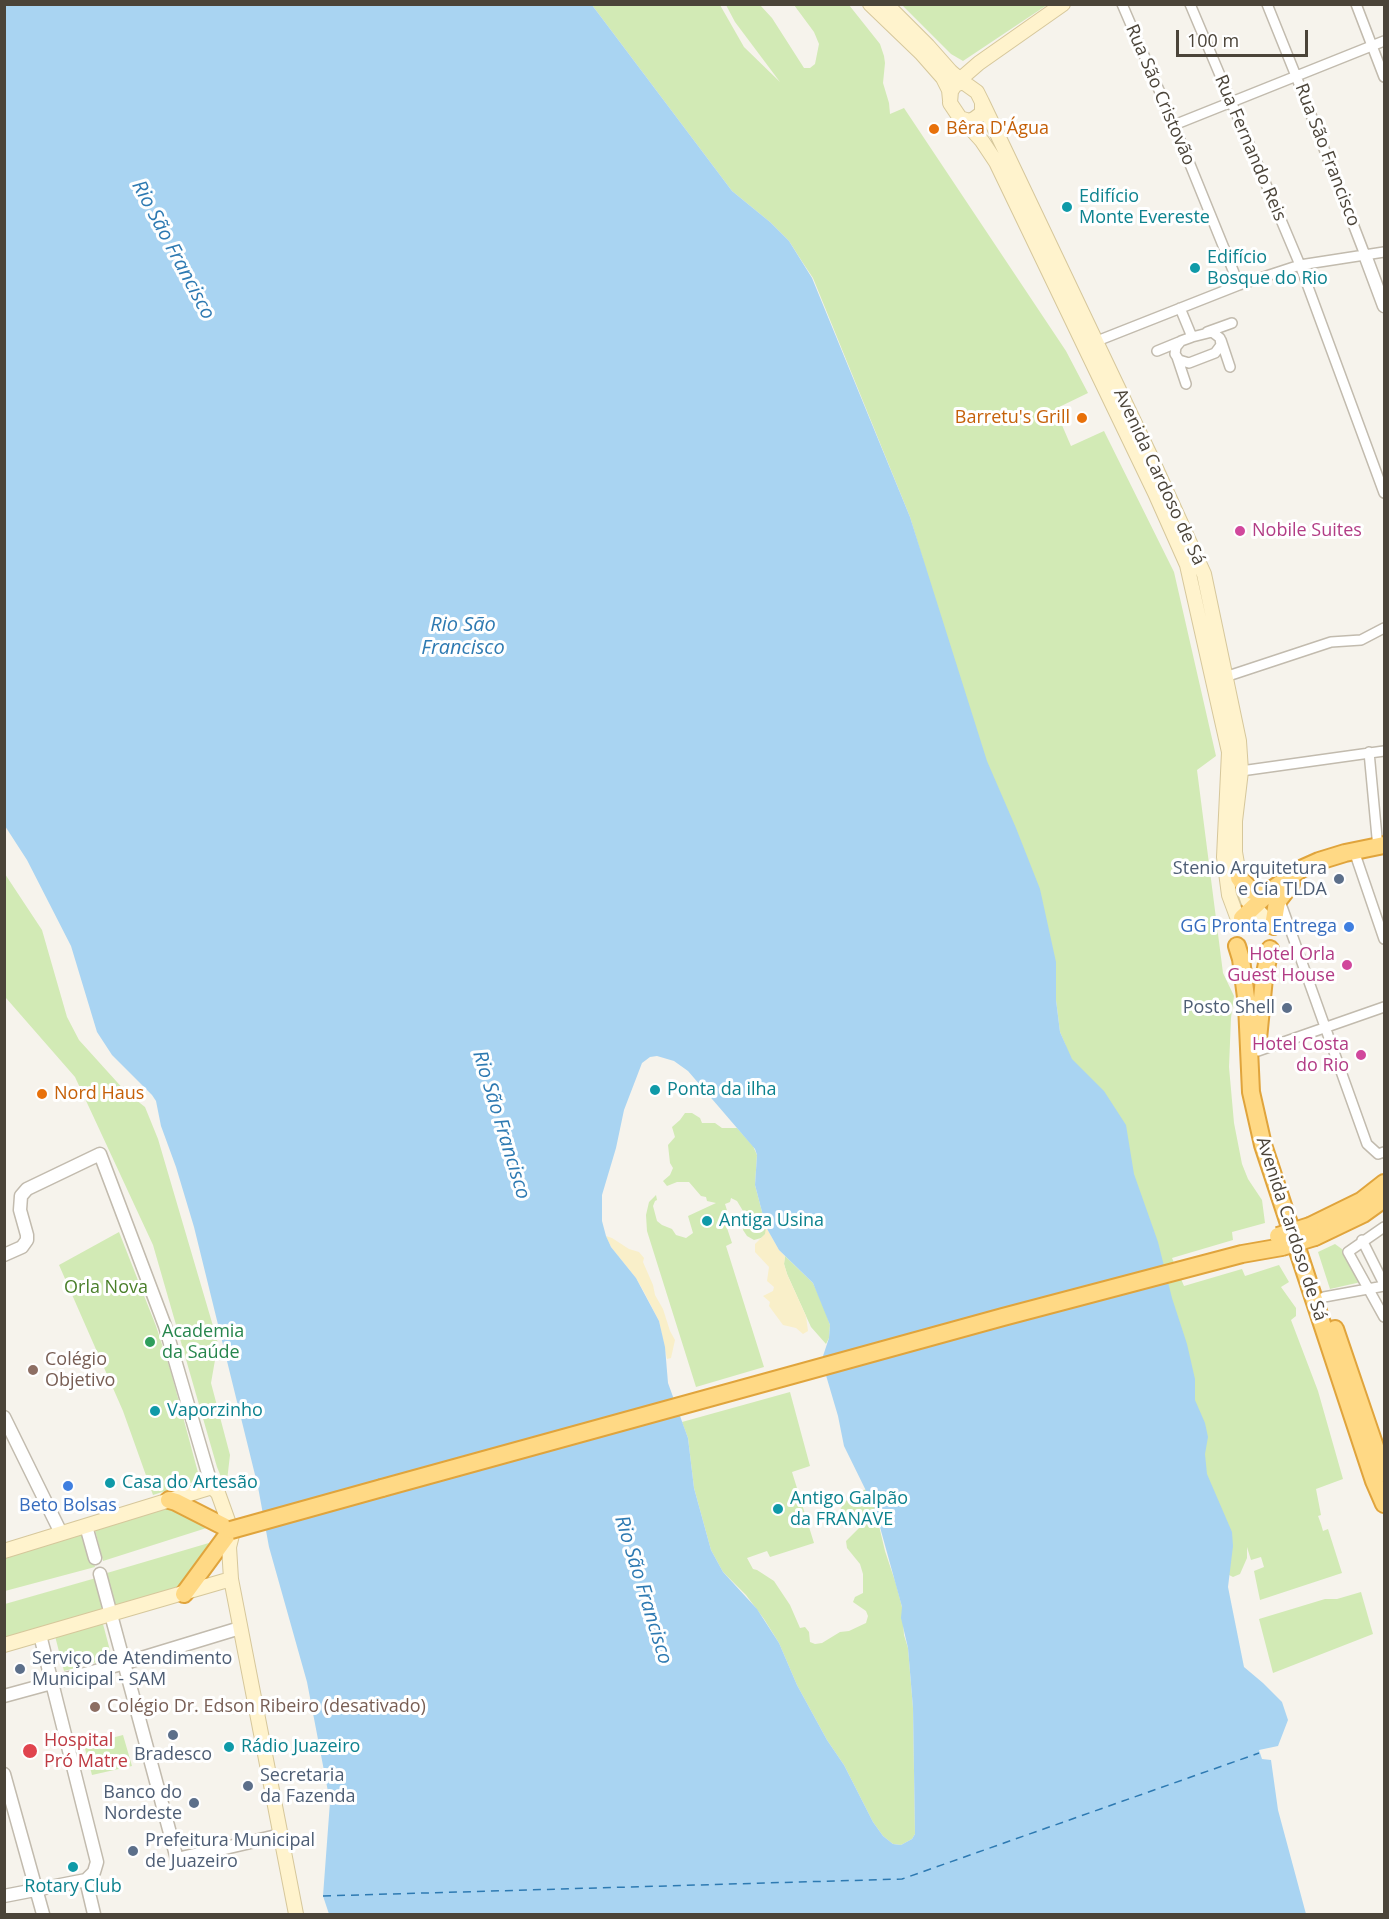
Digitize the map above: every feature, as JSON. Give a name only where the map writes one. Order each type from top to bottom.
[{"type":"highway","points":[[1254,918],[1301,869],[1318,861],[1381,849]]},
{"type":"highway","points":[[1239,878],[1252,891],[1277,893]]},
{"type":"highway","points":[[1254,918],[1275,938],[1270,948],[1253,956],[1237,946],[1234,934],[1254,918],[1276,905],[1277,893]]},
{"type":"highway","name":"Avenida Cardoso de Sá","points":[[1237,946],[1247,1005],[1251,1092],[1263,1145],[1374,1481],[1384,1504]]},
{"type":"highway","name":"Avenida Cardoso de Sá","points":[[1270,948],[1262,996],[1258,1051],[1262,1092],[1272,1140],[1384,1473]]},
{"type":"highway","points":[[1312,1232],[1361,1201],[1384,1183]]},
{"type":"highway","points":[[189,1587],[232,1532],[382,1488],[399,1494],[487,1468],[503,1456],[1003,1317],[1242,1254],[1260,1242],[1312,1232],[1363,1214],[1384,1199]]},
{"type":"highway","points":[[173,1501],[232,1532]]},
{"type":"main road","points":[[870,4],[921,53],[942,78],[949,90],[954,111],[964,121],[979,117],[982,113],[982,102],[967,76],[951,72],[886,4]]},
{"type":"main road","points":[[950,100],[950,93],[954,86],[1063,4]]},
{"type":"main road","name":"Avenida Cardoso de Sá","points":[[982,102],[1187,565],[1229,752],[1224,857],[1228,895],[1254,918]]},
{"type":"main road","name":"Avenida Cardoso de Sá","points":[[964,121],[982,141],[996,162],[1197,555],[1204,574],[1239,741],[1242,771],[1235,821],[1236,852],[1239,878],[1254,918]]},
{"type":"main road","points":[[4,1551],[210,1488],[218,1493],[232,1532],[231,1579],[296,1914]]},
{"type":"main road","points":[[4,1645],[189,1587],[231,1579]]},
{"type":"street","name":"Rua São Cristovão","points":[[1122,4],[1239,285]]},
{"type":"street","name":"Rua Fernando Reis","points":[[1190,4],[1300,265],[1384,493]]},
{"type":"street","name":"Rua São Francisco","points":[[1267,4],[1384,306]]},
{"type":"street","points":[[1356,4],[1384,77]]},
{"type":"street","points":[[1174,125],[1384,41]]},
{"type":"street","points":[[1090,344],[1239,285],[1300,265],[1384,252]]},
{"type":"street","points":[[1180,308],[1192,338]]},
{"type":"street","points":[[1157,351],[1232,323]]},
{"type":"street","points":[[1205,333],[1212,332],[1220,338],[1230,367]]},
{"type":"street","points":[[1177,357],[1182,362],[1189,363],[1215,353],[1221,345],[1220,338]]},
{"type":"street","points":[[1181,342],[1176,346],[1177,357],[1186,384]]},
{"type":"street","points":[[1225,677],[1332,642],[1361,640],[1384,628]]},
{"type":"street","points":[[1242,771],[1384,751]]},
{"type":"street","points":[[1370,752],[1381,849]]},
{"type":"street","points":[[1355,855],[1384,939]]},
{"type":"street","points":[[1277,893],[1367,1144],[1378,1154],[1384,1152]]},
{"type":"street","points":[[1258,1051],[1384,1006]]},
{"type":"street","points":[[4,1255],[21,1247],[27,1240],[20,1210],[21,1196],[27,1190],[100,1154],[165,1326],[210,1488]]},
{"type":"street","points":[[1384,1227],[1362,1240],[1350,1249],[1348,1254],[1384,1317]]},
{"type":"street","points":[[1324,1297],[1384,1285],[1362,1240]]},
{"type":"street","points":[[4,1417],[61,1533]]},
{"type":"street","points":[[86,1526],[95,1558]]},
{"type":"street","points":[[100,1574],[177,1859],[281,1835]]},
{"type":"street","points":[[4,1696],[240,1628]]},
{"type":"street","points":[[4,1896],[86,1880],[94,1872],[97,1862],[40,1635]]},
{"type":"street","points":[[4,1774],[43,1914]]},
{"type":"street","points":[[86,1880],[94,1914]]},
{"type":"green space","points":[[592,5],[720,5],[744,47],[780,82],[735,22],[726,5],[760,5],[772,18],[804,68],[810,68],[815,64],[819,44],[814,32],[794,5],[849,5],[880,44],[885,63],[883,83],[890,114],[904,108],[1066,351],[1088,393],[1055,409],[1071,446],[1104,431],[1174,572],[1216,756],[1197,770],[1223,973],[1234,996],[1229,1067],[1234,1123],[1242,1164],[1248,1179],[1262,1200],[1265,1223],[1232,1232],[1233,1240],[1172,1258],[1184,1286],[1242,1269],[1245,1276],[1279,1265],[1289,1282],[1281,1287],[1296,1308],[1296,1316],[1291,1320],[1318,1391],[1343,1479],[1316,1489],[1321,1515],[1318,1516],[1323,1531],[1328,1529],[1342,1573],[1260,1600],[1254,1571],[1264,1567],[1261,1557],[1251,1560],[1247,1547],[1247,1558],[1240,1574],[1233,1577],[1225,1573],[1060,1032],[1056,1000],[910,517],[813,278],[789,241],[732,191]]},
{"type":"green space","points":[[902,5],[1047,5],[963,61],[951,54]]},
{"type":"green space","points":[[5,874],[42,930],[67,1017],[79,1040],[126,1092],[145,1107],[158,1139],[218,1343],[211,1383],[230,1455],[226,1489],[217,1467],[153,1245],[75,1077],[6,998]]},
{"type":"green space","points":[[685,1113],[692,1113],[700,1118],[702,1123],[715,1123],[722,1128],[737,1128],[753,1146],[757,1155],[755,1185],[766,1227],[766,1234],[754,1240],[743,1230],[743,1211],[737,1201],[731,1198],[730,1202],[725,1204],[732,1226],[727,1228],[732,1243],[726,1246],[764,1367],[696,1387],[647,1231],[646,1215],[649,1202],[656,1195],[657,1200],[653,1206],[657,1221],[672,1229],[676,1235],[686,1238],[693,1233],[688,1216],[716,1203],[707,1201],[706,1197],[701,1196],[689,1182],[677,1182],[667,1186],[663,1181],[670,1175],[673,1168],[670,1163],[668,1145],[675,1137],[672,1127]]},
{"type":"green space","name":"Orla Nova","points":[[119,1232],[156,1326],[200,1480],[153,1495],[123,1411],[59,1265]]},
{"type":"green space","points":[[1335,1244],[1346,1252],[1361,1282],[1330,1289],[1318,1252]]},
{"type":"green space","points":[[785,1256],[813,1283],[830,1325],[826,1344],[811,1327],[787,1274],[784,1264]]},
{"type":"green space","points":[[790,1392],[810,1466],[792,1472],[814,1543],[770,1557],[767,1551],[747,1558],[753,1569],[774,1581],[790,1605],[800,1628],[805,1627],[809,1632],[810,1642],[822,1643],[840,1632],[849,1631],[866,1623],[868,1616],[866,1611],[853,1602],[855,1597],[863,1593],[863,1574],[860,1564],[847,1548],[846,1541],[861,1526],[847,1524],[840,1510],[845,1501],[853,1499],[858,1492],[867,1489],[875,1509],[902,1607],[904,1635],[908,1648],[913,1708],[915,1834],[912,1839],[901,1845],[893,1844],[883,1836],[873,1822],[844,1765],[827,1740],[797,1685],[779,1643],[746,1595],[723,1572],[711,1550],[694,1488],[688,1438],[682,1422]]},
{"type":"green space","points":[[168,1508],[216,1525],[103,1561],[95,1530]]},
{"type":"green space","points":[[73,1534],[83,1536],[88,1542],[95,1567],[5,1591],[5,1555]]},
{"type":"green space","points":[[219,1540],[184,1589],[116,1609],[107,1573]]},
{"type":"green space","points":[[96,1578],[103,1602],[101,1610],[5,1641],[5,1604]]},
{"type":"green space","points":[[1361,1592],[1373,1634],[1273,1673],[1259,1619],[1325,1599],[1337,1599]]},
{"type":"green space","points":[[103,1624],[112,1658],[64,1671],[55,1636]]},
{"type":"green space","points":[[123,1735],[132,1766],[92,1775],[84,1745]]},
{"type":"sand","points":[[766,1227],[785,1256],[784,1264],[787,1274],[806,1316],[808,1331],[803,1334],[796,1328],[783,1325],[769,1306],[770,1302],[763,1296],[773,1291],[774,1287],[767,1281],[769,1267],[755,1252],[755,1244],[765,1234]]},
{"type":"sand","points":[[606,1236],[639,1252],[644,1258],[643,1262],[655,1295],[675,1340],[671,1358],[667,1359],[659,1321],[644,1292],[636,1278],[611,1247]]},
{"type":"water","name":"Rio São Francisco","points":[[5,5],[592,5],[732,191],[789,241],[812,278],[910,517],[987,761],[1040,889],[1056,962],[1056,1000],[1060,1032],[1072,1059],[1104,1091],[1126,1125],[1134,1174],[1158,1242],[1172,1298],[1187,1344],[1195,1379],[1195,1400],[1205,1423],[1208,1437],[1205,1454],[1207,1474],[1232,1532],[1233,1546],[1228,1587],[1244,1667],[1282,1702],[1288,1720],[1278,1746],[1259,1750],[1262,1759],[1271,1760],[1278,1810],[1306,1914],[329,1914],[323,1896],[330,1802],[307,1682],[269,1547],[258,1487],[194,1227],[161,1126],[156,1101],[112,1055],[97,1032],[71,946],[27,860],[5,826]],"holes":[[[657,1056],[674,1061],[688,1071],[755,1149],[757,1155],[755,1185],[766,1227],[779,1250],[813,1283],[830,1325],[829,1338],[823,1356],[825,1372],[844,1446],[875,1509],[902,1607],[901,1618],[908,1648],[913,1708],[915,1834],[912,1839],[901,1845],[893,1844],[883,1836],[873,1822],[844,1765],[827,1740],[797,1685],[779,1643],[757,1609],[723,1572],[711,1550],[694,1488],[688,1438],[668,1383],[665,1347],[659,1321],[636,1278],[611,1247],[606,1236],[602,1221],[602,1195],[624,1110],[642,1063],[650,1057]]]},
{"type":"ferry route","points":[[323,1896],[902,1879],[1259,1753]]},
{"type":"place","name":"Bêra D'Água","points":[[934,129]]},
{"type":"place","name":"Edifício Monte Evereste","points":[[1067,207]]},
{"type":"place","name":"Edifício Bosque do Rio","points":[[1195,268]]},
{"type":"place","name":"Barretu's Grill","points":[[1082,418]]},
{"type":"place","name":"Nobile Suites","points":[[1240,531]]},
{"type":"place","name":"Stenio Arquitetura e Cia TLDA","points":[[1339,879]]},
{"type":"place","name":"GG Pronta Entrega","points":[[1349,927]]},
{"type":"place","name":"Hotel Orla Guest House","points":[[1347,965]]},
{"type":"place","name":"Posto Shell","points":[[1287,1008]]},
{"type":"place","name":"Hotel Costa do Rio","points":[[1361,1055]]},
{"type":"place","name":"Ponta da ilha","points":[[655,1090]]},
{"type":"place","name":"Nord Haus","points":[[42,1094]]},
{"type":"place","name":"Antiga Usina","points":[[707,1221]]},
{"type":"place","name":"Academia da Saúde","points":[[150,1342]]},
{"type":"place","name":"Colégio Objetivo","points":[[33,1370]]},
{"type":"place","name":"Vaporzinho","points":[[155,1411]]},
{"type":"place","name":"Casa do Artesão","points":[[110,1483]]},
{"type":"place","name":"Beto Bolsas","points":[[68,1486]]},
{"type":"place","name":"Antigo Galpão da FRANAVE","points":[[778,1509]]},
{"type":"place","name":"Serviço de Atendimento Municipal - SAM","points":[[20,1669]]},
{"type":"place","name":"Colégio Dr. Edson Ribeiro (desativado)","points":[[95,1707]]},
{"type":"place","name":"Bradesco","points":[[173,1735]]},
{"type":"place","name":"Rádio Juazeiro","points":[[229,1747]]},
{"type":"place","name":"Hospital Pró Matre","points":[[30,1751]]},
{"type":"place","name":"Secretaria da Fazenda","points":[[248,1786]]},
{"type":"place","name":"Banco do Nordeste","points":[[194,1803]]},
{"type":"place","name":"Prefeitura Municipal de Juazeiro","points":[[133,1851]]},
{"type":"place","name":"Rotary Club","points":[[73,1867]]}]
